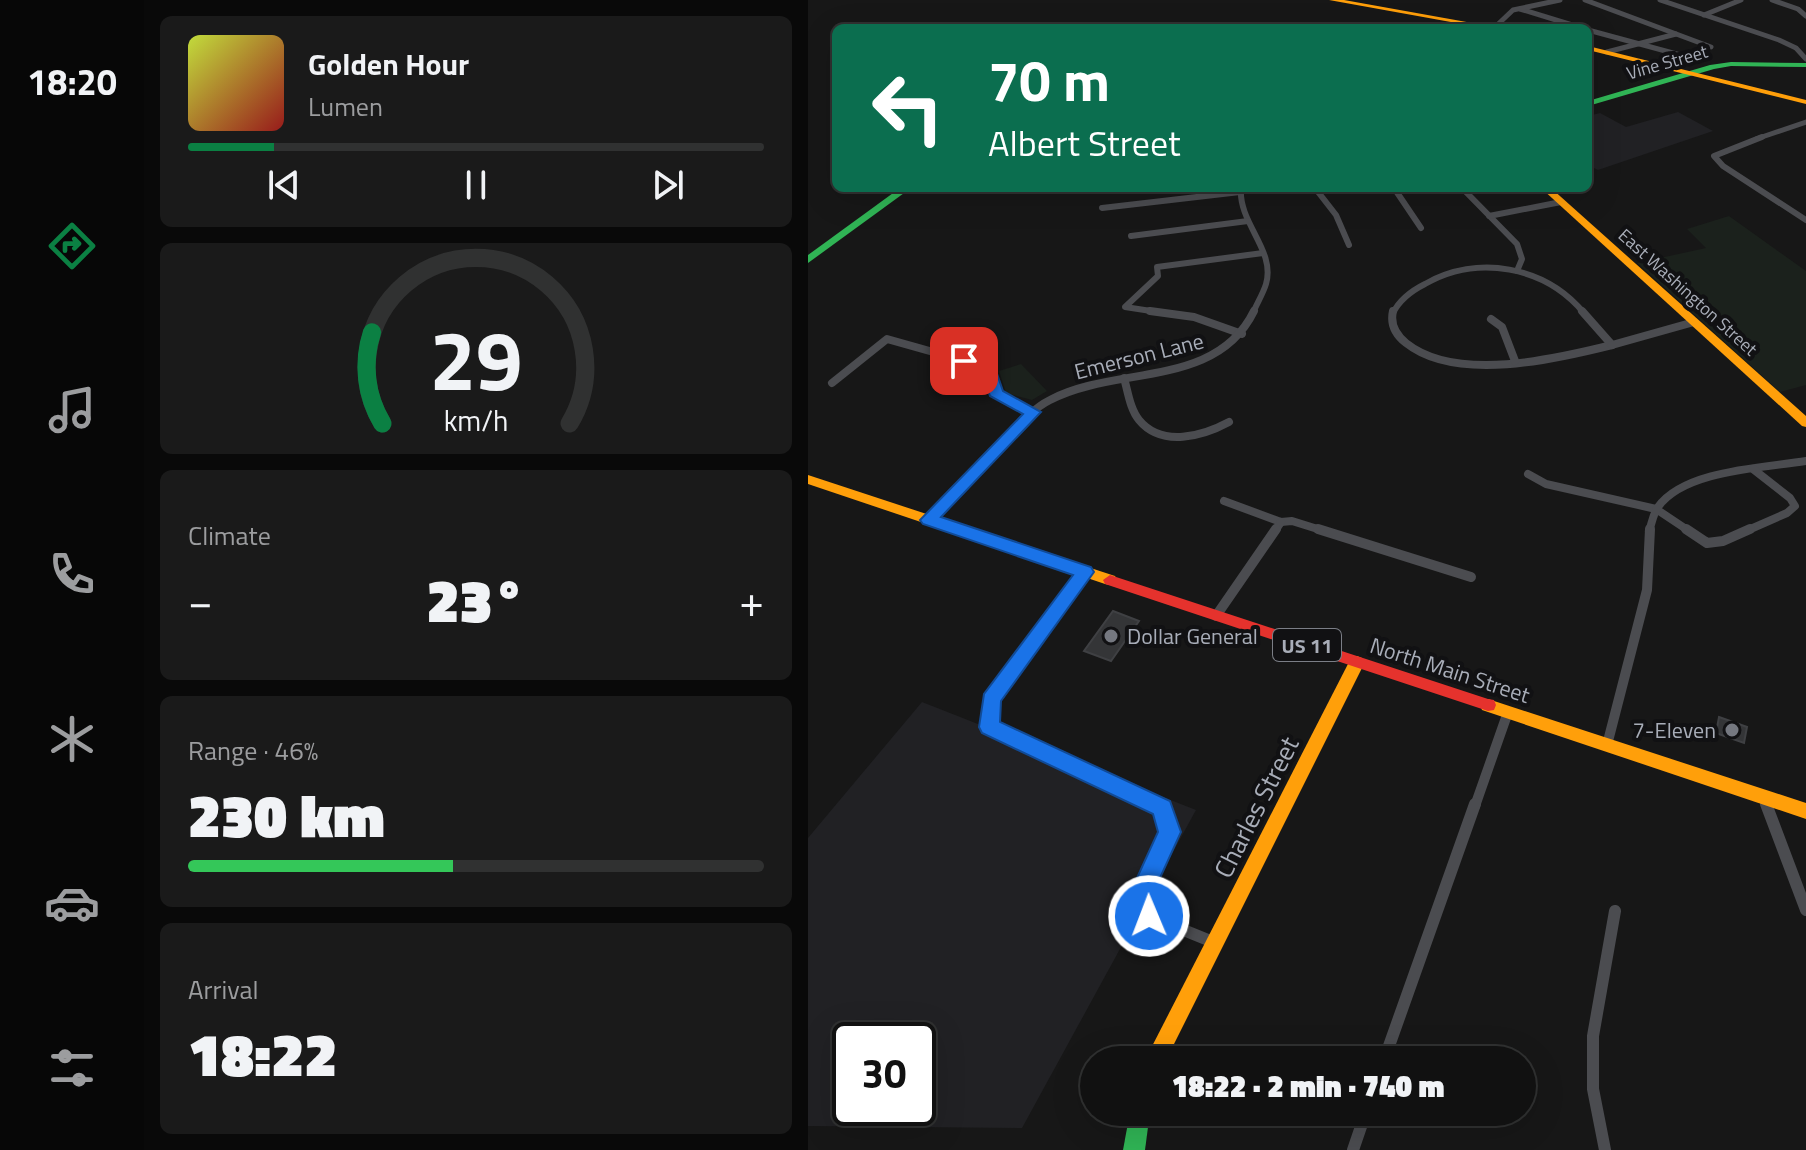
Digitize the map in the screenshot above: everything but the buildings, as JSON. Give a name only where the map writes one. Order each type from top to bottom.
[{"type":"street","points":[[1332,0],[1366,3],[1474,24]]},
{"type":"street","points":[[1498,24],[1502,17],[1519,9],[1560,0]]},
{"type":"street","points":[[1585,0],[1711,47]]},
{"type":"street","points":[[1660,0],[1779,40],[1796,48],[1806,59]]},
{"type":"street","points":[[1704,15],[1741,0]]},
{"type":"street","points":[[1772,0],[1798,9],[1806,16]]},
{"type":"street","points":[[1519,9],[1569,24]]},
{"type":"street","points":[[1592,31],[1684,56]]},
{"type":"street","points":[[1607,52],[1676,34]]},
{"type":"street","points":[[1592,49],[1806,102]]},
{"type":"street","name":"Vine Street","points":[[1592,103],[1731,64],[1806,65]]},
{"type":"street","points":[[1806,122],[1715,155],[1723,166],[1806,220]]},
{"type":"street","points":[[808,260],[901,192]]},
{"type":"street","points":[[1102,208],[1226,192]]},
{"type":"street","name":"Emerson Lane","points":[[929,520],[1033,412],[1067,392],[1211,358],[1231,346],[1242,334],[1268,278],[1263,253],[1240,202],[1241,192]]},
{"type":"street","points":[[1318,192],[1336,215],[1349,245]]},
{"type":"street","points":[[1397,192],[1421,228]]},
{"type":"street","points":[[1466,192],[1519,247],[1522,261],[1517,271]]},
{"type":"street","name":"East Washington Street","points":[[1550,192],[1806,423]]},
{"type":"street","points":[[1489,216],[1561,202]]},
{"type":"street","points":[[1131,236],[1248,221]]},
{"type":"street","points":[[1242,334],[1194,317],[1125,307],[1158,276],[1157,267],[1263,253]]},
{"type":"street","points":[[1612,345],[1566,293],[1517,271],[1475,268],[1442,274],[1403,297],[1395,307],[1392,319],[1401,339],[1431,357],[1468,363],[1557,359],[1612,345],[1694,322]]},
{"type":"street","points":[[1491,319],[1502,327],[1515,361]]},
{"type":"street","points":[[832,383],[887,339],[983,366],[990,371],[996,393],[1033,412]]},
{"type":"street","points":[[1124,378],[1137,416],[1156,432],[1194,436],[1229,422]]},
{"type":"street","points":[[1607,745],[1647,590],[1648,535],[1656,509],[1668,495],[1688,483],[1806,461]]},
{"type":"street","points":[[1528,474],[1543,483],[1656,509],[1707,543],[1723,541],[1795,506],[1790,498],[1753,469]]},
{"type":"street","name":"North Main Street","points":[[808,479],[1806,811]]},
{"type":"street","points":[[1224,501],[1281,522],[1292,521],[1471,577]]},
{"type":"street","points":[[1216,616],[1281,522]]},
{"type":"street","points":[[1085,572],[991,699],[989,727],[1162,808],[1170,832],[1142,891],[1149,916],[1213,942]]},
{"type":"street","name":"Charles Street","points":[[1162,1046],[1357,662]]},
{"type":"street","points":[[1389,1046],[1508,712]]},
{"type":"street","points":[[1763,796],[1806,910]]},
{"type":"street","points":[[1605,1150],[1593,1089],[1593,1036],[1615,911]]},
{"type":"street","points":[[1134,1150],[1138,1126]]},
{"type":"street","points":[[1353,1150],[1361,1126]]},
{"type":"shaded area","points":[[1678,112],[1713,131],[1598,170],[1592,167],[1592,115],[1600,113],[1626,127]]},
{"type":"shaded area","points":[[1729,216],[1806,271],[1806,385],[1780,392],[1637,263],[1706,248],[1687,229]]},
{"type":"shaded area","points":[[1021,364],[1047,391],[1032,400],[1006,393],[999,371]]},
{"type":"shaded area","points":[[922,702],[1196,810],[1022,1128],[808,1126],[808,838]]},
{"type":"traffic: fast","points":[[1592,103],[1713,67],[1731,64],[1806,65]]},
{"type":"traffic: fast","points":[[808,260],[901,192]]},
{"type":"traffic: fast","points":[[1134,1150],[1138,1126]]},
{"type":"traffic: slow","points":[[1332,0],[1473,24]]},
{"type":"traffic: slow","points":[[1592,49],[1806,102]]},
{"type":"traffic: slow","points":[[1550,192],[1806,423]]},
{"type":"traffic: slow","points":[[808,479],[1110,580]]},
{"type":"traffic: slow","points":[[1162,1046],[1357,662]]},
{"type":"traffic: slow","points":[[1488,705],[1806,811]]},
{"type":"traffic: jam","points":[[1110,580],[1488,705]]},
{"type":"place","name":"Dollar General","points":[[1111,636]]},
{"type":"place","name":"7-Eleven","points":[[1732,730]]},
{"type":"route","points":[[964,361],[990,371],[996,393],[1033,412],[929,520],[1085,572],[991,699],[989,727],[1162,808],[1170,832],[1142,891],[1149,916]]}]
